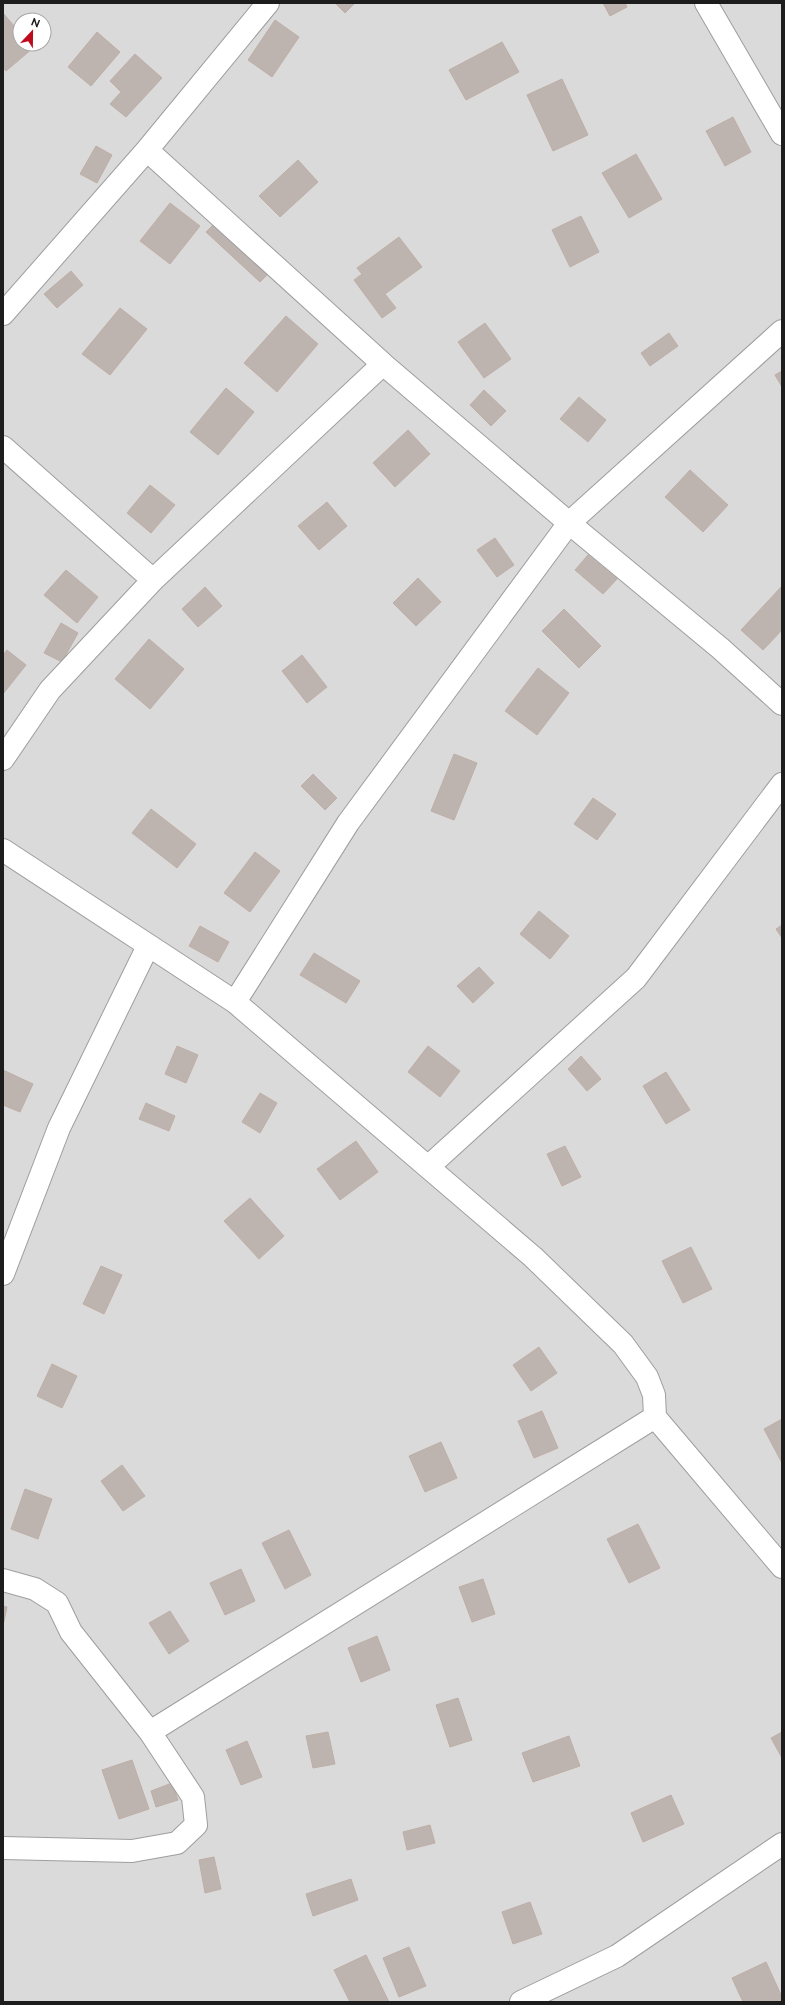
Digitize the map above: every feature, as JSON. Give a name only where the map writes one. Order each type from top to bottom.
[{"type":"street","points":[[706,3],[782,134]]},
{"type":"street","points":[[3,314],[147,150],[262,5]]},
{"type":"street","points":[[147,150],[383,364],[569,523],[720,648],[782,704]]},
{"type":"street","points":[[235,1002],[348,823],[569,523],[782,331]]},
{"type":"street","points":[[3,759],[50,690],[153,580],[383,364]]},
{"type":"street","points":[[3,447],[153,580]]},
{"type":"street","points":[[428,1166],[636,978],[782,784]]},
{"type":"street","points":[[3,850],[235,1002],[428,1166],[533,1258],[623,1344],[647,1377],[654,1395],[655,1417],[782,1567]]},
{"type":"street","points":[[3,1274],[59,1128],[148,946]]},
{"type":"street","points":[[150,1732],[655,1417]]},
{"type":"street","points":[[3,1580],[35,1589],[56,1603],[71,1632],[150,1732],[193,1797],[196,1825],[176,1843],[132,1851],[3,1848]]},
{"type":"street","points":[[521,2002],[617,1956],[782,1844]]},
{"type":"shaded area","points":[[3,3],[782,3],[782,2002],[3,2002]]},
{"type":"building","points":[[335,3],[355,3],[345,13]]},
{"type":"building","points":[[603,3],[625,3],[627,7],[610,16]]},
{"type":"building","points":[[3,13],[12,24],[12,52],[28,52],[6,71],[3,67]]},
{"type":"building","points":[[275,20],[299,37],[272,77],[248,60]]},
{"type":"building","points":[[97,32],[120,52],[91,86],[68,67]]},
{"type":"building","points":[[502,42],[519,72],[466,100],[449,70]]},
{"type":"building","points":[[135,54],[162,78],[126,117],[110,104],[121,92],[110,81]]},
{"type":"building","points":[[562,79],[588,135],[553,151],[527,95]]},
{"type":"building","points":[[733,117],[751,152],[725,166],[706,131]]},
{"type":"building","points":[[96,146],[112,155],[97,183],[80,174]]},
{"type":"building","points":[[636,154],[662,199],[629,218],[602,173]]},
{"type":"building","points":[[298,160],[318,182],[280,217],[259,196]]},
{"type":"building","points":[[170,203],[200,226],[170,264],[140,241]]},
{"type":"building","points":[[581,216],[599,252],[570,267],[552,230]]},
{"type":"building","points":[[218,220],[272,270],[260,282],[206,232]]},
{"type":"building","points":[[399,237],[422,267],[385,294],[396,308],[382,318],[354,280],[362,274],[357,268]]},
{"type":"building","points":[[71,271],[83,285],[57,308],[44,294]]},
{"type":"building","points":[[120,308],[147,329],[110,375],[82,354]]},
{"type":"building","points":[[286,316],[318,344],[277,392],[244,363]]},
{"type":"building","points":[[485,323],[511,359],[484,378],[458,342]]},
{"type":"building","points":[[669,333],[678,346],[650,366],[641,353]]},
{"type":"building","points":[[782,371],[782,387],[775,375]]},
{"type":"building","points":[[226,388],[254,412],[218,455],[190,432]]},
{"type":"building","points":[[484,390],[506,411],[491,426],[470,405]]},
{"type":"building","points":[[579,397],[606,420],[588,442],[560,419]]},
{"type":"building","points":[[408,430],[430,454],[395,487],[373,463]]},
{"type":"building","points":[[690,470],[728,505],[703,532],[665,497]]},
{"type":"building","points":[[150,485],[175,505],[151,533],[127,513]]},
{"type":"building","points":[[327,502],[347,526],[319,550],[298,526]]},
{"type":"building","points":[[495,538],[514,565],[497,577],[477,550]]},
{"type":"building","points":[[588,555],[617,579],[603,594],[575,570]]},
{"type":"building","points":[[66,570],[98,597],[77,623],[44,595]]},
{"type":"building","points":[[418,578],[441,602],[416,626],[393,603]]},
{"type":"building","points":[[782,586],[782,630],[763,650],[741,630]]},
{"type":"building","points":[[205,587],[222,606],[198,627],[182,609]]},
{"type":"building","points":[[564,609],[601,646],[579,668],[542,631]]},
{"type":"building","points":[[61,623],[78,633],[62,662],[44,653]]},
{"type":"building","points":[[149,639],[184,669],[150,709],[115,679]]},
{"type":"building","points":[[7,650],[26,665],[3,694],[3,655]]},
{"type":"building","points":[[302,655],[327,687],[307,703],[282,671]]},
{"type":"building","points":[[538,668],[569,693],[537,735],[505,711]]},
{"type":"building","points":[[454,754],[477,763],[454,820],[431,811]]},
{"type":"building","points":[[313,774],[337,798],[325,810],[301,786]]},
{"type":"building","points":[[593,798],[616,814],[597,840],[574,824]]},
{"type":"building","points":[[151,809],[196,844],[177,868],[132,833]]},
{"type":"building","points":[[255,852],[280,871],[250,912],[224,893]]},
{"type":"building","points":[[539,911],[569,936],[550,959],[520,934]]},
{"type":"building","points":[[782,925],[782,938],[776,929]]},
{"type":"building","points":[[200,926],[229,942],[218,962],[189,946]]},
{"type":"building","points":[[314,953],[360,981],[346,1003],[300,975]]},
{"type":"building","points":[[479,967],[494,983],[473,1003],[457,986]]},
{"type":"building","points":[[177,1046],[198,1055],[186,1083],[165,1074]]},
{"type":"building","points":[[428,1046],[460,1071],[440,1097],[408,1072]]},
{"type":"building","points":[[581,1056],[601,1079],[587,1091],[568,1069]]},
{"type":"building","points":[[3,1070],[33,1084],[20,1112],[3,1105]]},
{"type":"building","points":[[666,1072],[690,1110],[666,1124],[643,1086]]},
{"type":"building","points":[[260,1093],[277,1103],[260,1133],[242,1122]]},
{"type":"building","points":[[146,1103],[175,1116],[169,1131],[139,1119]]},
{"type":"building","points":[[356,1141],[378,1172],[340,1200],[317,1169]]},
{"type":"building","points":[[565,1146],[581,1177],[562,1186],[547,1154]]},
{"type":"building","points":[[250,1198],[284,1236],[259,1259],[224,1221]]},
{"type":"building","points":[[691,1247],[712,1289],[683,1303],[662,1261]]},
{"type":"building","points":[[101,1266],[122,1275],[104,1314],[83,1304]]},
{"type":"building","points":[[539,1347],[557,1373],[531,1391],[513,1365]]},
{"type":"building","points":[[52,1364],[77,1376],[62,1408],[37,1396]]},
{"type":"building","points":[[542,1411],[558,1448],[534,1458],[518,1421]]},
{"type":"building","points":[[782,1419],[782,1463],[764,1429]]},
{"type":"building","points":[[441,1442],[457,1478],[425,1492],[409,1456]]},
{"type":"building","points":[[122,1465],[145,1496],[123,1511],[101,1481]]},
{"type":"building","points":[[25,1489],[52,1499],[38,1539],[11,1529]]},
{"type":"building","points":[[638,1524],[660,1568],[629,1583],[607,1539]]},
{"type":"building","points":[[289,1530],[311,1575],[285,1589],[262,1543]]},
{"type":"building","points":[[241,1569],[255,1601],[225,1615],[210,1583]]},
{"type":"building","points":[[483,1579],[495,1614],[472,1622],[459,1587]]},
{"type":"building","points":[[3,1606],[7,1607],[3,1626]]},
{"type":"building","points":[[170,1611],[189,1641],[169,1654],[149,1623]]},
{"type":"building","points":[[377,1636],[390,1670],[361,1682],[348,1648]]},
{"type":"building","points":[[458,1698],[472,1740],[450,1747],[436,1705]]},
{"type":"building","points":[[328,1732],[335,1764],[313,1768],[306,1736]]},
{"type":"building","points":[[782,1732],[782,1758],[771,1738]]},
{"type":"building","points":[[569,1736],[580,1766],[533,1782],[522,1753]]},
{"type":"building","points":[[247,1741],[262,1777],[241,1785],[226,1750]]},
{"type":"building","points":[[132,1760],[149,1809],[119,1819],[102,1770]]},
{"type":"building","points":[[172,1783],[178,1800],[156,1807],[151,1791]]},
{"type":"building","points":[[671,1795],[684,1824],[643,1842],[631,1813]]},
{"type":"building","points":[[430,1825],[435,1843],[407,1850],[403,1832]]},
{"type":"building","points":[[214,1857],[221,1889],[205,1893],[199,1860]]},
{"type":"building","points":[[351,1879],[358,1900],[313,1916],[306,1894]]},
{"type":"building","points":[[530,1902],[542,1934],[513,1944],[502,1912]]},
{"type":"building","points":[[409,1947],[426,1986],[399,1997],[383,1958]]},
{"type":"building","points":[[366,1955],[389,2002],[350,2002],[334,1970]]},
{"type":"building","points":[[766,1962],[782,1997],[782,2002],[743,2002],[732,1978]]}]
